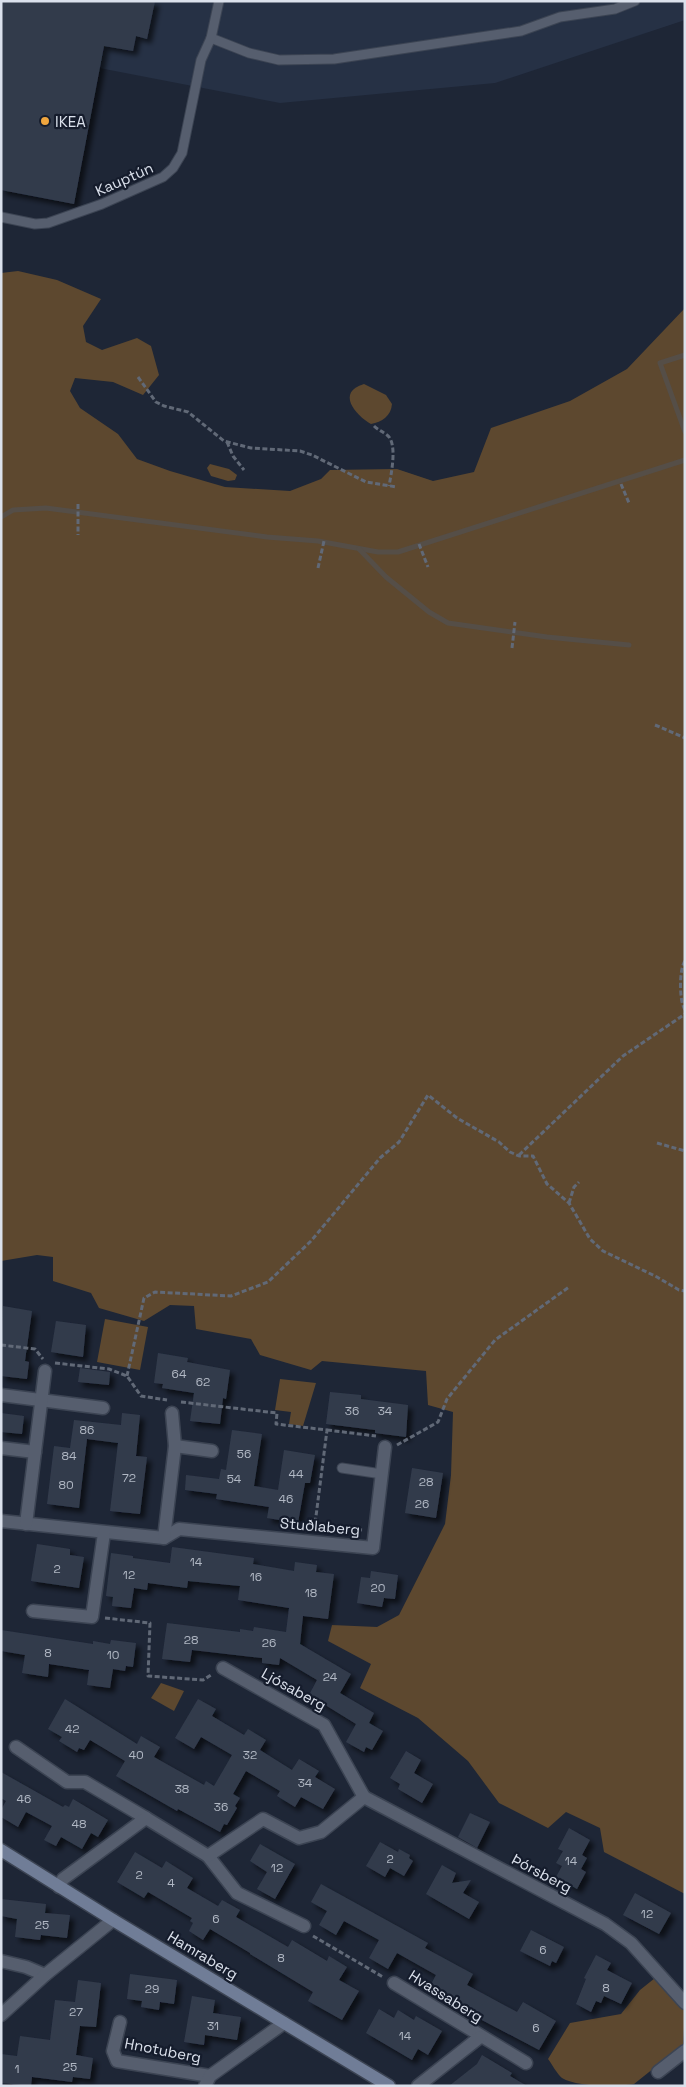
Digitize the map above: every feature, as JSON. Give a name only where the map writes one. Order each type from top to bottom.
[{"type":"street","points":[[26,1524],[45,1371]]},
{"type":"street","points":[[1,1395],[103,1408]]},
{"type":"street","points":[[164,1538],[175,1446],[172,1413]]},
{"type":"street","name":"Stuðlaberg","points":[[1,1521],[164,1538],[179,1529],[373,1548],[382,1474],[383,1442]]},
{"type":"street","points":[[175,1446],[212,1450]]},
{"type":"street","points":[[1,1448],[35,1452]]},
{"type":"street","points":[[34,1611],[92,1617],[104,1533]]},
{"type":"street","name":"Ljósaberg","points":[[223,1668],[324,1725],[364,1797]]},
{"type":"street","points":[[16,1747],[67,1782],[85,1782],[208,1856],[237,1893],[304,1926]]},
{"type":"street","points":[[208,1856],[263,1819],[299,1838],[321,1832],[364,1797]]},
{"type":"street","name":"Þórsberg","points":[[364,1797],[605,1924],[631,1943],[685,2003]]},
{"type":"street","points":[[59,1887],[63,1879],[146,1818]]},
{"type":"street","name":"Hamraberg","points":[[1,1850],[113,1920],[389,2086]]},
{"type":"street","points":[[1,2015],[45,1975],[113,1920]]},
{"type":"street","points":[[1,1961],[26,1967],[45,1975]]},
{"type":"street","name":"Hvassaberg","points":[[394,1983],[480,2037],[526,2063]]},
{"type":"street","name":"Hnotuberg","points":[[120,2022],[113,2051],[117,2061],[208,2081],[284,2023]]},
{"type":"street","name":"Hvassaberg","points":[[418,2086],[480,2037]]},
{"type":"street","points":[[658,2072],[685,2051]]},
{"type":"lane","name":"Kauptún","points":[[1,217],[35,224],[48,223],[102,204],[163,177],[173,168],[182,153],[201,60],[211,38],[219,1]]},
{"type":"lane","points":[[211,38],[249,53],[279,60],[334,59],[521,31],[560,17],[615,9],[635,1]]},
{"type":"lane","points":[[342,1468],[382,1474]]},
{"type":"path","points":[[138,376],[156,402],[188,412],[227,442],[266,450],[300,451],[366,482],[397,487]]},
{"type":"path","points":[[374,426],[391,440],[393,468],[389,486]]},
{"type":"path","points":[[227,442],[233,456],[244,470]]},
{"type":"path","points":[[621,484],[629,503]]},
{"type":"path","points":[[78,504],[78,535]]},
{"type":"path","points":[[318,568],[324,541]]},
{"type":"path","points":[[419,544],[428,567]]},
{"type":"path","points":[[512,648],[515,622]]},
{"type":"path","points":[[655,725],[685,738]]},
{"type":"path","points":[[685,960],[681,970],[681,997],[685,1010]]},
{"type":"path","points":[[519,1156],[623,1056],[685,1014]]},
{"type":"path","points":[[127,1376],[144,1298],[155,1292],[231,1296],[268,1282],[311,1242],[380,1158],[399,1142],[428,1095],[457,1118],[498,1142],[510,1152],[519,1156],[533,1156],[547,1184],[568,1203],[590,1239],[603,1251],[657,1277],[679,1290],[685,1291]]},
{"type":"path","points":[[657,1143],[685,1150]]},
{"type":"path","points":[[568,1203],[574,1187],[579,1182]]},
{"type":"path","points":[[1,1345],[35,1349],[46,1362],[109,1370],[127,1376],[141,1396],[277,1413],[276,1424],[327,1430],[398,1445],[438,1422],[447,1399],[495,1340],[569,1287]]},
{"type":"path","points":[[327,1430],[315,1524],[375,1532]]},
{"type":"path","points":[[92,1617],[150,1623],[148,1676],[203,1680],[223,1668]]},
{"type":"path","points":[[304,1926],[310,1934],[394,1983]]},
{"type":"shaded area","points":[[1,1],[685,1],[685,20],[495,83],[280,103],[1,49]]},
{"type":"shaded area","points":[[18,271],[57,280],[101,299],[83,326],[86,342],[102,350],[137,338],[151,346],[159,375],[143,395],[113,382],[75,378],[70,391],[80,408],[118,434],[137,459],[225,487],[290,491],[321,479],[330,470],[397,469],[433,481],[474,472],[491,428],[570,401],[627,369],[685,308],[685,1894],[604,1852],[600,1828],[566,1812],[548,1828],[499,1803],[468,1761],[418,1718],[360,1688],[371,1664],[328,1641],[332,1625],[377,1627],[399,1615],[445,1524],[451,1475],[453,1412],[428,1405],[426,1371],[322,1361],[311,1370],[260,1355],[251,1339],[196,1329],[194,1306],[170,1305],[144,1321],[99,1308],[91,1293],[53,1281],[53,1257],[37,1255],[1,1261],[1,273]]},
{"type":"shaded area","points":[[364,384],[386,395],[392,404],[390,412],[379,422],[371,424],[359,415],[351,404],[351,392]]},
{"type":"shaded area","points":[[210,464],[229,469],[237,475],[235,480],[228,481],[211,476],[207,468]]},
{"type":"shaded area","points":[[105,1319],[148,1327],[140,1370],[97,1362]]},
{"type":"shaded area","points":[[280,1379],[316,1383],[303,1426],[289,1424],[291,1412],[275,1410]]},
{"type":"shaded area","points":[[161,1683],[184,1691],[174,1711],[151,1698]]},
{"type":"shaded area","points":[[655,1978],[685,2011],[683,2045],[634,2084],[618,2086],[586,2085],[562,2078],[548,2059],[570,2023],[621,2014],[640,1990]]},
{"type":"building","name":"IKEA","points":[[1,1],[155,1],[147,39],[136,36],[133,51],[104,46],[74,204],[1,190]]},
{"type":"building","points":[[3,1306],[32,1311],[25,1361],[29,1362],[27,1379],[1,1376]]},
{"type":"building","points":[[56,1321],[86,1325],[83,1357],[51,1352]]},
{"type":"building","points":[[158,1353],[188,1358],[187,1362],[230,1370],[226,1399],[223,1398],[220,1424],[190,1421],[194,1393],[162,1388],[163,1384],[154,1383]]},
{"type":"building","points":[[80,1368],[110,1372],[109,1385],[78,1382]]},
{"type":"building","points":[[330,1392],[361,1395],[361,1399],[408,1405],[406,1437],[375,1433],[375,1430],[326,1424]]},
{"type":"building","points":[[1,1413],[24,1416],[22,1434],[1,1432]]},
{"type":"building","points":[[122,1413],[140,1415],[136,1456],[147,1457],[140,1514],[110,1511],[118,1443],[87,1439],[79,1508],[47,1504],[54,1446],[70,1448],[74,1420],[121,1425]]},
{"type":"building","points":[[232,1430],[262,1434],[254,1486],[278,1490],[284,1450],[315,1455],[310,1483],[305,1483],[298,1523],[267,1518],[269,1507],[216,1499],[217,1494],[185,1490],[186,1475],[219,1479],[221,1469],[226,1470]]},
{"type":"building","points":[[412,1468],[443,1473],[436,1518],[405,1513]]},
{"type":"building","points":[[37,1544],[70,1549],[70,1555],[84,1557],[79,1588],[31,1581]]},
{"type":"building","points":[[172,1547],[254,1558],[253,1564],[294,1571],[295,1562],[317,1565],[316,1572],[334,1574],[328,1619],[303,1616],[300,1644],[351,1674],[340,1693],[374,1713],[369,1723],[383,1731],[372,1750],[366,1747],[364,1752],[346,1742],[356,1724],[309,1695],[317,1680],[280,1658],[279,1665],[262,1663],[262,1658],[192,1650],[190,1662],[162,1659],[167,1623],[240,1632],[240,1629],[253,1631],[254,1627],[286,1632],[289,1608],[238,1600],[240,1586],[188,1581],[187,1588],[148,1583],[147,1590],[134,1588],[131,1608],[112,1606],[113,1597],[106,1596],[111,1553],[170,1563]]},
{"type":"building","points":[[371,1571],[398,1575],[395,1599],[384,1598],[382,1607],[357,1603],[361,1577],[370,1578]]},
{"type":"building","points":[[1,1630],[93,1644],[93,1641],[110,1644],[111,1640],[136,1643],[133,1667],[126,1666],[125,1671],[113,1669],[110,1688],[87,1685],[89,1670],[49,1664],[48,1677],[22,1673],[25,1655],[1,1651]]},
{"type":"building","points":[[65,1699],[137,1744],[141,1736],[160,1747],[154,1757],[204,1785],[206,1781],[214,1786],[232,1755],[201,1737],[194,1749],[175,1738],[198,1699],[216,1709],[212,1716],[244,1735],[248,1729],[266,1740],[260,1750],[292,1770],[299,1759],[319,1771],[315,1777],[335,1789],[323,1809],[301,1797],[295,1807],[277,1796],[280,1791],[246,1771],[233,1794],[240,1798],[235,1806],[237,1808],[227,1825],[224,1824],[220,1832],[178,1809],[177,1811],[116,1776],[125,1761],[90,1740],[84,1750],[79,1748],[77,1752],[59,1741],[62,1737],[48,1729]]},
{"type":"building","points":[[406,1751],[421,1760],[414,1773],[433,1784],[422,1803],[398,1789],[400,1784],[390,1778]]},
{"type":"building","points":[[1,1772],[63,1807],[65,1805],[69,1807],[73,1799],[108,1820],[98,1837],[91,1833],[82,1849],[61,1837],[56,1846],[44,1840],[52,1826],[26,1812],[18,1827],[1,1817],[1,1810],[6,1801],[1,1798]]},
{"type":"building","points":[[470,1813],[490,1822],[477,1848],[458,1837]]},
{"type":"building","points":[[569,1828],[590,1840],[582,1855],[587,1858],[581,1869],[586,1872],[577,1889],[556,1877],[562,1866],[556,1863],[563,1851],[558,1849]]},
{"type":"building","points":[[380,1842],[398,1852],[399,1849],[410,1855],[409,1858],[413,1861],[404,1876],[390,1868],[385,1877],[366,1866]]},
{"type":"building","points":[[260,1844],[295,1864],[275,1899],[257,1889],[267,1872],[250,1861]]},
{"type":"building","points":[[135,1852],[162,1868],[166,1861],[193,1878],[187,1888],[218,1906],[222,1900],[240,1910],[236,1917],[288,1947],[292,1940],[327,1961],[329,1956],[347,1967],[339,1980],[359,1991],[342,2020],[308,2001],[313,1992],[250,1953],[210,1929],[203,1940],[189,1931],[193,1923],[190,1921],[192,1918],[148,1892],[144,1898],[117,1882]]},
{"type":"building","points":[[442,1865],[456,1873],[452,1883],[471,1880],[463,1893],[479,1902],[469,1919],[426,1894]]},
{"type":"building","points":[[321,1884],[428,1943],[425,1948],[473,1974],[467,1985],[517,2012],[523,2002],[556,2021],[539,2050],[440,1998],[443,1993],[430,1986],[436,1975],[397,1953],[388,1969],[369,1958],[379,1940],[344,1921],[336,1935],[319,1925],[327,1911],[311,1902]]},
{"type":"building","points":[[635,1893],[671,1913],[659,1934],[623,1915]]},
{"type":"building","points":[[1,1899],[46,1904],[45,1913],[70,1915],[67,1938],[41,1935],[40,1940],[15,1937],[17,1919],[1,1916]]},
{"type":"building","points":[[531,1930],[564,1947],[556,1963],[552,1961],[550,1966],[520,1951]]},
{"type":"building","points":[[596,1955],[611,1963],[607,1970],[632,1983],[621,2004],[604,1996],[601,2003],[596,2001],[591,2012],[576,2004],[586,1979],[584,1978]]},
{"type":"building","points":[[130,1974],[177,1980],[174,2004],[160,2002],[159,2010],[141,2007],[142,2001],[127,1999]]},
{"type":"building","points":[[78,1980],[101,1983],[96,2027],[80,2026],[76,2055],[93,2058],[90,2079],[73,2077],[72,2082],[32,2077],[31,2086],[1,2083],[1,2054],[17,2056],[20,2036],[50,2040],[55,2000],[75,2002]]},
{"type":"building","points":[[192,1996],[215,2000],[213,2013],[241,2017],[237,2040],[205,2035],[204,2045],[184,2042]]},
{"type":"building","points":[[379,2009],[394,2018],[398,2010],[414,2020],[416,2016],[442,2031],[428,2055],[418,2049],[412,2060],[366,2033]]},
{"type":"building","points":[[482,2055],[512,2073],[510,2076],[527,2086],[449,2086],[477,2064]]},
{"type":"waterway","points":[[685,355],[660,363],[685,432]]},
{"type":"waterway","points":[[1,517],[13,510],[46,508],[267,537],[318,541],[378,552],[398,552],[685,460]]},
{"type":"waterway","points":[[359,549],[386,577],[429,612],[448,623],[547,637],[629,645]]},
{"type":"place","name":"IKEA","points":[[45,121]]}]
